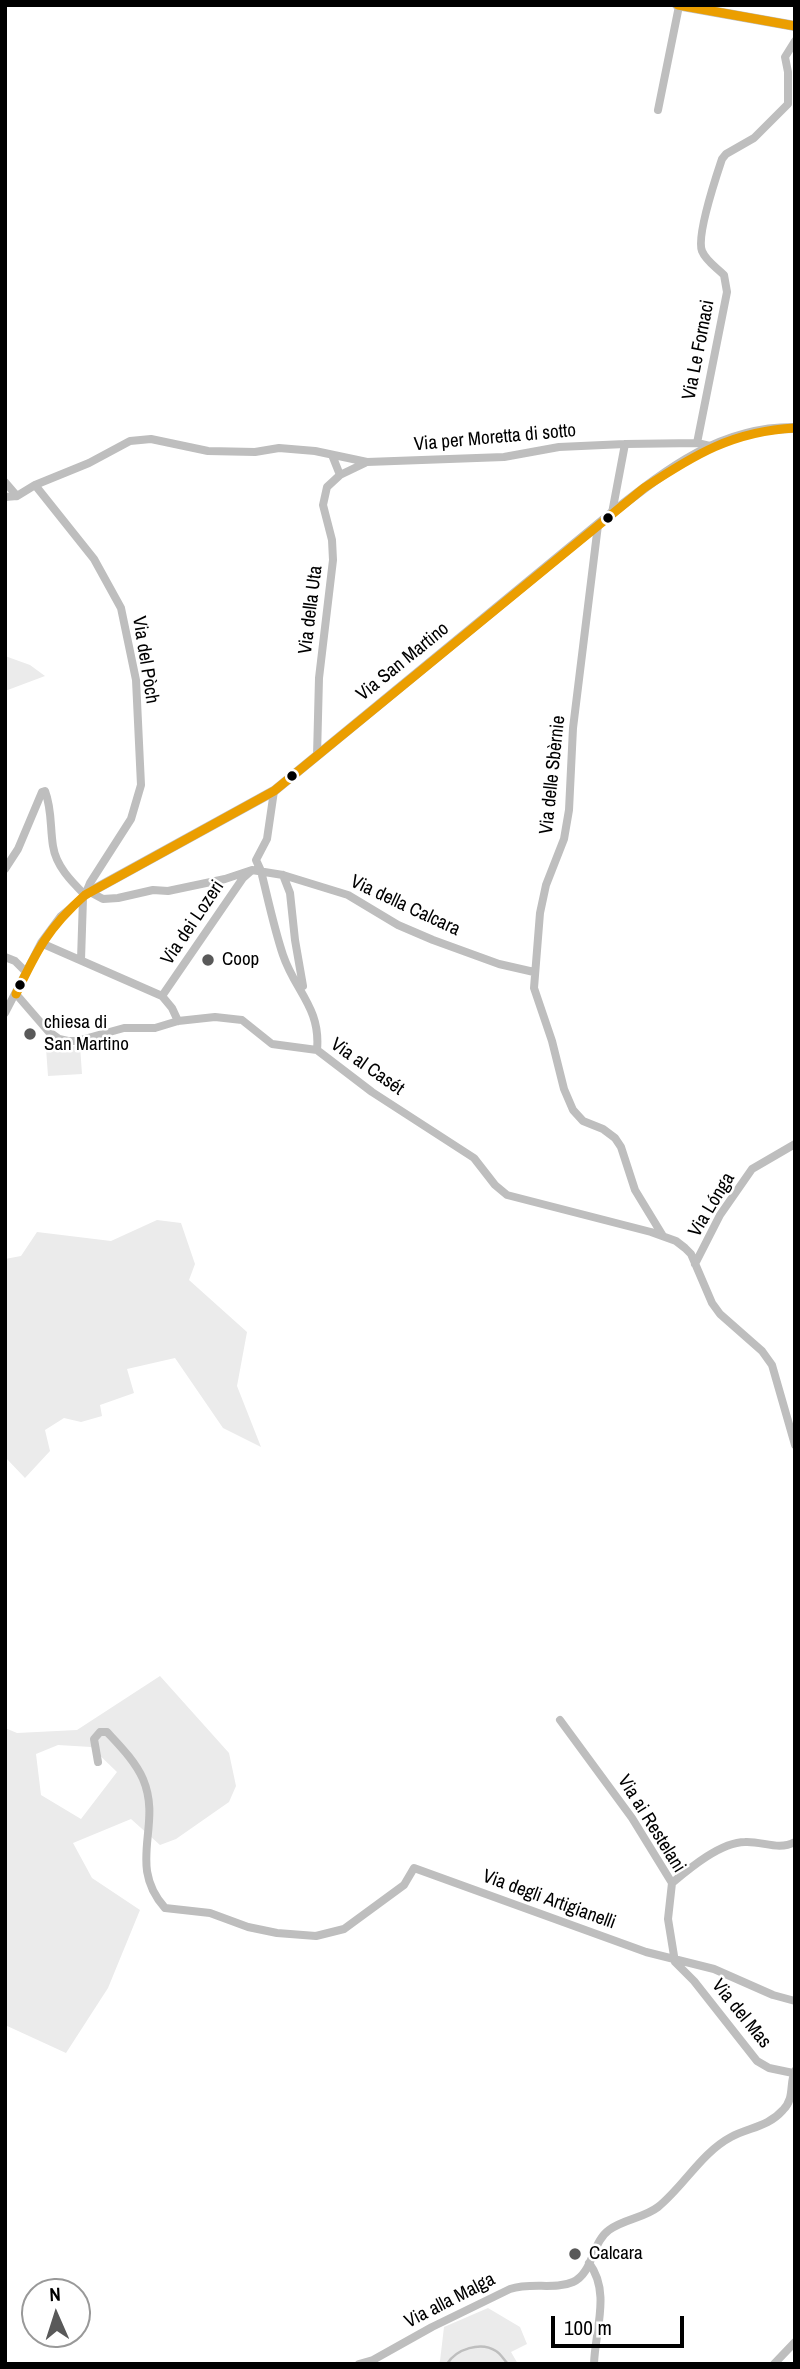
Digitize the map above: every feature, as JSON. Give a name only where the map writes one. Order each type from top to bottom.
[{"type":"street","points":[[658,110],[678,5],[795,26]]},
{"type":"street","points":[[795,41],[785,57],[788,96],[795,106]]},
{"type":"street","name":"Via Le Fornaci","points":[[697,443],[727,292],[724,275],[709,262],[701,249],[701,228],[722,159],[754,138],[774,120],[788,104],[788,96]]},
{"type":"street","name":"Via San Martino","points":[[6,1010],[41,943],[61,916],[86,895],[274,791],[644,488],[710,446],[756,430],[795,428]]},
{"type":"street","name":"Via per Moretta di sotto","points":[[5,497],[17,496],[130,441],[151,439],[208,451],[255,452],[279,448],[315,451],[367,462],[504,457],[559,447],[697,443],[710,446]]},
{"type":"street","points":[[612,513],[625,444]]},
{"type":"street","points":[[332,455],[340,475],[367,462]]},
{"type":"street","name":"Via della Uta","points":[[317,756],[319,678],[333,560],[332,540],[323,505],[327,487],[340,475]]},
{"type":"street","points":[[5,482],[17,496]]},
{"type":"street","name":"Via del Pòch","points":[[35,485],[94,559],[121,608],[136,680],[141,785],[131,819],[90,883],[86,895]]},
{"type":"street","name":"Via delle Sbèrnie","points":[[598,525],[573,728],[569,810],[564,839],[546,885],[540,913],[534,988],[552,1041],[564,1090],[573,1110],[583,1121],[603,1129],[615,1138],[621,1147],[635,1190],[663,1236]]},
{"type":"street","points":[[5,869],[18,849],[42,792],[45,791],[50,803],[53,846],[57,860],[70,880],[86,895],[81,960]]},
{"type":"street","points":[[274,791],[267,839],[257,860],[284,958],[316,1023],[317,1050]]},
{"type":"street","name":"Via della Calcara","points":[[86,895],[103,899],[153,890],[168,891],[225,879],[252,870],[283,875],[348,895],[398,925],[433,940],[499,964],[534,972]]},
{"type":"street","name":"Via dei Lozeri","points":[[162,996],[243,878],[252,870]]},
{"type":"street","points":[[283,875],[290,893],[305,996]]},
{"type":"street","points":[[41,943],[162,996],[172,1007],[178,1021]]},
{"type":"street","points":[[5,957],[15,961],[25,971]]},
{"type":"street","name":"Via al Casét","points":[[16,994],[48,1031],[59,1039],[68,1041],[124,1028],[155,1028],[178,1021],[215,1017],[242,1020],[272,1044],[317,1050],[372,1092],[474,1158],[495,1185],[507,1195],[663,1236]]},
{"type":"street","name":"Via Lónga","points":[[695,1264],[720,1215],[752,1169],[795,1144]]},
{"type":"street","name":"Via Lónga","points":[[663,1236],[685,1248],[720,1314],[762,1351],[772,1365],[795,1445]]},
{"type":"street","name":"Via ai Restelani","points":[[560,1720],[632,1818],[672,1883],[668,1919],[675,1959]]},
{"type":"street","name":"Via degli Artigianelli","points":[[99,1762],[94,1739],[100,1732],[107,1732],[143,1779],[150,1815],[146,1878],[154,1895],[165,1908],[210,1913],[248,1927],[277,1933],[316,1936],[344,1929],[404,1885],[414,1868],[646,1952],[714,1969],[773,1995],[795,2000]]},
{"type":"street","points":[[672,1883],[693,1866],[729,1845],[743,1842],[783,1846],[795,1842]]},
{"type":"street","name":"Via del Mas","points":[[675,1959],[757,2061],[787,2074],[794,2072]]},
{"type":"street","name":"Via alla Malga","points":[[359,2364],[373,2360],[432,2327],[510,2289],[521,2285],[571,2283],[578,2279],[589,2263],[595,2247],[608,2230],[657,2208],[713,2149],[733,2136],[774,2120],[790,2099],[794,2072]]},
{"type":"street","points":[[589,2263],[598,2277],[601,2301],[594,2364]]},
{"type":"street","points":[[774,2364],[795,2342]]},
{"type":"shaded area","points":[[5,656],[30,665],[45,676],[5,691]]},
{"type":"shaded area","points":[[80,1046],[82,1074],[48,1076],[46,1048]]},
{"type":"shaded area","points":[[157,1220],[181,1223],[195,1264],[189,1280],[247,1332],[237,1386],[261,1447],[223,1428],[175,1358],[127,1369],[134,1393],[100,1405],[102,1416],[81,1422],[64,1418],[45,1430],[50,1451],[25,1478],[5,1457],[5,1259],[21,1256],[37,1232],[111,1241]]},
{"type":"shaded area","points":[[160,1676],[229,1753],[236,1786],[229,1802],[176,1839],[160,1845],[131,1819],[73,1843],[92,1878],[140,1910],[108,1988],[66,2053],[5,2025],[5,1728],[17,1733],[77,1730]],"holes":[[[58,1745],[91,1747],[117,1772],[81,1819],[41,1795],[36,1754]]]},
{"type":"shaded area","points":[[488,2308],[520,2327],[527,2344],[511,2352],[518,2364],[438,2364],[444,2327]]},
{"type":"waterway","points":[[447,2364],[456,2354],[476,2347],[496,2351],[508,2364]]},
{"type":"transit line","points":[[678,5],[795,26]]},
{"type":"transit line","points":[[16,994],[44,940],[85,895],[274,791],[644,488],[715,447],[752,434],[795,428]]},
{"type":"place","name":"Coop","points":[[208,960]]},
{"type":"place","name":"chiesa di San Martino","points":[[30,1034]]},
{"type":"place","name":"Calcara","points":[[575,2254]]}]
